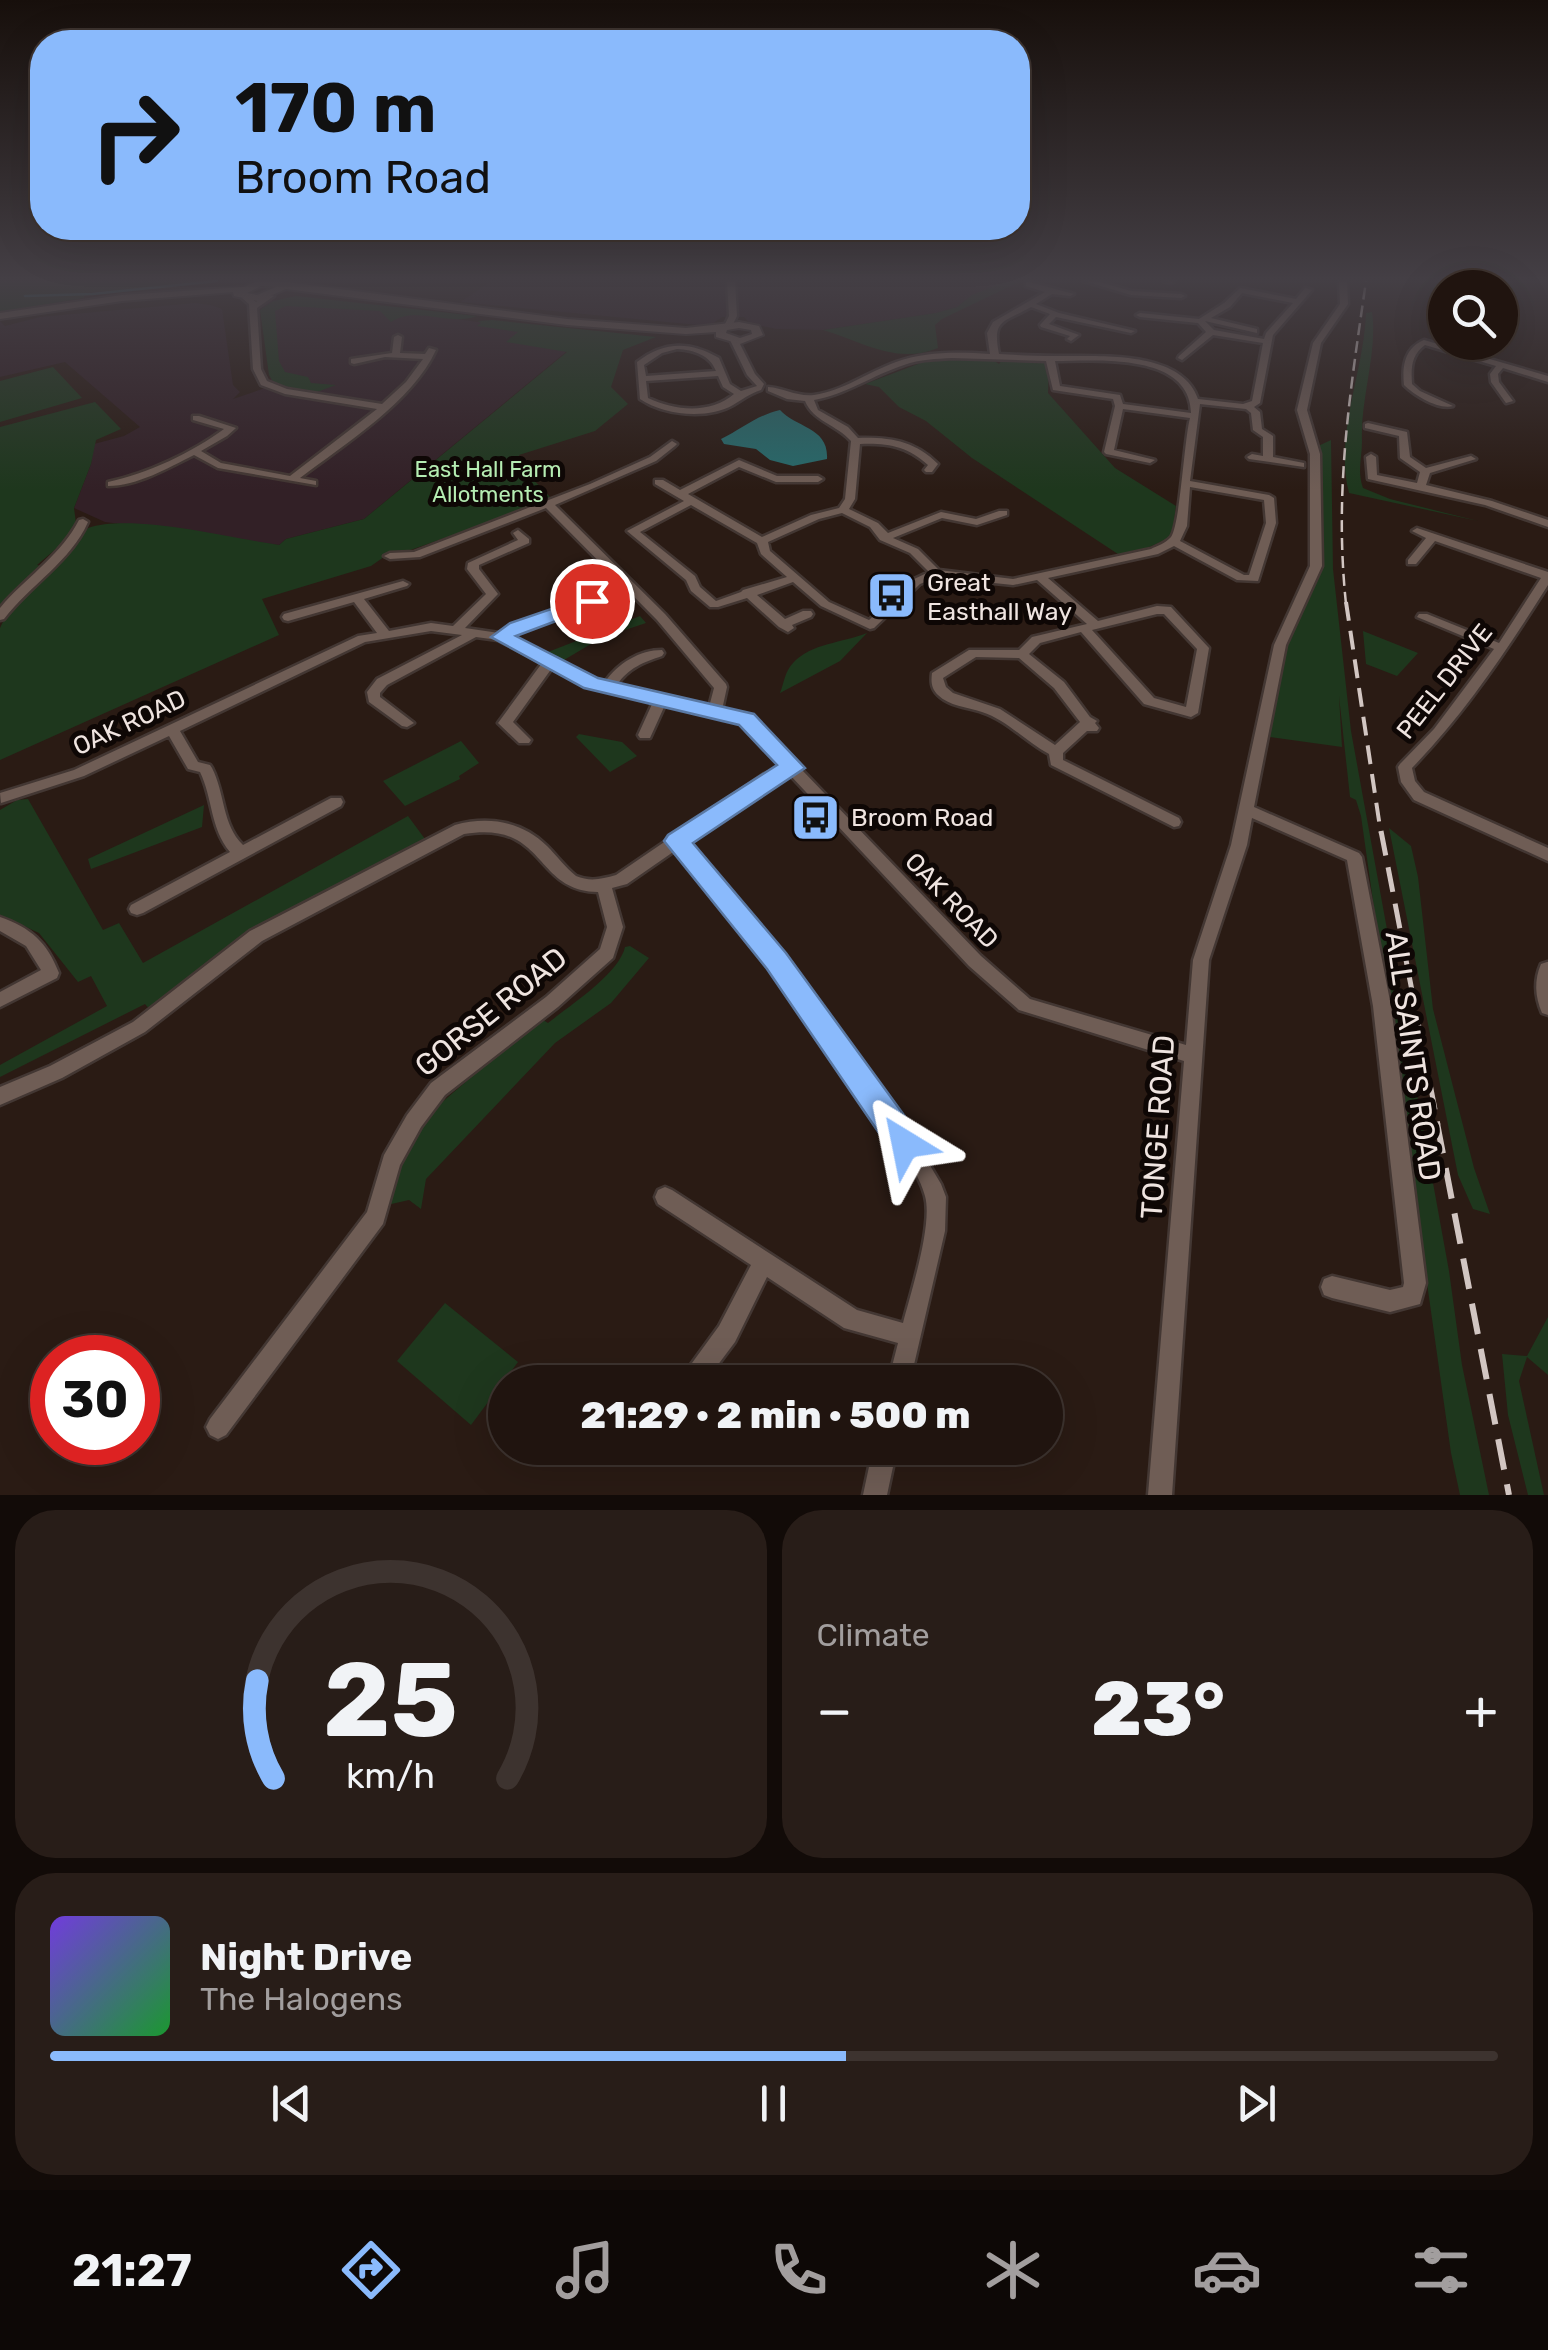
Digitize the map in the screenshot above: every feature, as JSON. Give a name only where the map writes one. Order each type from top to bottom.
[{"type":"street","points":[[255,351],[264,383],[284,391],[382,406]]},
{"type":"street","points":[[396,356],[397,351]]},
{"type":"street","points":[[657,351],[642,362],[646,402],[706,412],[770,384],[771,389],[791,398],[832,394],[906,361],[941,356],[1050,359],[1105,351]]},
{"type":"street","points":[[698,351],[712,357],[726,385],[740,394]]},
{"type":"street","points":[[741,351],[759,386]]},
{"type":"street","points":[[743,354],[745,351]]},
{"type":"street","points":[[994,351],[995,356]]},
{"type":"street","points":[[659,482],[762,541],[765,552],[834,610],[870,624],[916,582],[936,573],[1013,582],[1078,565],[1123,561],[1174,542],[1182,526],[1195,401],[1186,386],[1168,371],[1121,351]]},
{"type":"street","points":[[1181,358],[1189,351]]},
{"type":"street","points":[[1195,401],[1248,406],[1256,403],[1266,351]]},
{"type":"street","name":"TONGE ROAD","points":[[1160,1495],[1201,960],[1248,810],[1252,770],[1280,645],[1316,566],[1315,454],[1302,410],[1315,351]]},
{"type":"street","points":[[1412,351],[1408,385],[1448,406]]},
{"type":"street","points":[[1452,351],[1548,379]]},
{"type":"street","points":[[292,478],[408,386],[431,354],[354,361]]},
{"type":"street","points":[[1050,359],[1056,388],[1113,395],[1119,406],[1108,452],[1150,460]]},
{"type":"street","points":[[1501,366],[1494,374],[1495,382],[1509,401]]},
{"type":"street","points":[[642,378],[722,374]]},
{"type":"street","points":[[809,399],[814,412],[844,429],[856,442],[850,499],[843,510]]},
{"type":"street","points":[[1119,406],[1194,416]]},
{"type":"street","points":[[1248,406],[1255,412],[1258,430],[1268,436],[1268,460]]},
{"type":"street","points":[[112,484],[134,481],[232,428],[196,418]]},
{"type":"street","points":[[1368,426],[1404,434],[1405,458],[1425,471],[1471,459]]},
{"type":"street","points":[[887,428],[895,439]]},
{"type":"street","points":[[856,442],[895,439],[907,443],[931,467],[946,463]]},
{"type":"street","points":[[390,556],[416,554],[547,504],[653,460],[672,444]]},
{"type":"street","points":[[193,451],[218,465],[312,483]]},
{"type":"street","points":[[722,457],[776,479],[818,479]]},
{"type":"street","points":[[1252,458],[1301,465]]},
{"type":"street","points":[[1370,491],[1371,458]]},
{"type":"street","points":[[682,492],[739,463]]},
{"type":"street","points":[[1422,487],[1425,471]]},
{"type":"street","points":[[1174,542],[1241,578],[1254,578],[1271,522],[1268,498],[1186,477]]},
{"type":"street","points":[[1372,477],[1488,503],[1548,524]]},
{"type":"street","points":[[694,500],[661,520],[632,531],[691,578],[695,590],[714,605],[795,578]]},
{"type":"street","points":[[547,504],[661,617],[721,686],[715,710]]},
{"type":"street","points":[[762,541],[814,516],[843,510],[874,525],[884,538],[914,551],[936,573]]},
{"type":"street","points":[[884,538],[942,511],[976,522],[1003,514]]},
{"type":"street","points":[[0,616],[25,586],[80,534],[83,522]]},
{"type":"street","points":[[1417,531],[1548,576]]},
{"type":"street","points":[[456,629],[492,594],[473,568],[474,562],[525,540],[518,533]]},
{"type":"street","points":[[1430,563],[1414,560],[1432,538]]},
{"type":"street","name":"PEEL DRIVE","points":[[1548,576],[1502,648],[1439,732],[1405,766],[1408,782],[1419,796],[1548,856]]},
{"type":"street","points":[[1022,654],[1036,640],[1090,627],[1167,610],[1203,648],[1191,713],[1150,701],[1090,627],[1040,577]]},
{"type":"street","points":[[288,617],[403,584]]},
{"type":"street","points":[[747,592],[786,626],[807,614]]},
{"type":"street","points":[[501,637],[517,627],[614,594]]},
{"type":"street","points":[[357,597],[384,633]]},
{"type":"street","points":[[1424,616],[1502,648]]},
{"type":"street","name":"OAK ROAD","points":[[1,798],[79,773],[329,652],[384,633],[432,628],[478,632],[501,637],[592,683],[715,710],[750,722],[975,961],[1025,1005],[1191,1055]]},
{"type":"street","points":[[407,724],[374,699],[373,692],[382,682],[478,632]]},
{"type":"street","points":[[608,687],[615,674],[632,662],[658,653]]},
{"type":"street","points":[[972,653],[1022,654],[1059,685],[1091,724],[1056,752],[1031,740],[998,714],[950,698],[937,684],[937,676],[972,653]]},
{"type":"street","points":[[524,740],[505,724],[550,662]]},
{"type":"street","points":[[645,735],[660,700]]},
{"type":"street","points":[[173,730],[193,766],[205,768],[217,788],[218,824],[240,854]]},
{"type":"street","points":[[1056,752],[1056,762],[1174,822]]},
{"type":"street","points":[[0,1096],[56,1072],[139,1028],[256,936],[460,829],[477,826],[516,831],[533,843],[554,870],[580,887],[604,886],[621,880],[769,778],[793,768]]},
{"type":"street","points":[[137,909],[336,802]]},
{"type":"street","name":"ALL SAINTS ROAD","points":[[1248,810],[1354,857],[1378,989],[1415,1283],[1412,1296],[1390,1301],[1332,1287]]},
{"type":"street","points":[[677,841],[728,897],[776,961],[905,1144],[938,1199],[903,1365]]},
{"type":"street","name":"GORSE ROAD","points":[[218,1427],[376,1217],[391,1162],[414,1120],[438,1089],[552,1002],[607,953],[615,927],[604,886]]},
{"type":"street","points":[[0,924],[35,941],[51,973],[0,1000]]},
{"type":"street","points":[[1547,969],[1544,989],[1548,1008]]},
{"type":"street","points":[[665,1197],[852,1320],[909,1336]]},
{"type":"street","points":[[704,1365],[726,1334],[764,1261]]},
{"type":"street","points":[[874,1495],[881,1465]]},
{"type":"shaded area","points":[[0,351],[228,351],[233,385],[240,392],[233,399],[274,385],[266,351],[567,351],[364,519],[286,539],[279,545],[105,522],[74,508],[91,464],[94,444],[140,427],[65,362],[0,377]]},
{"type":"green space","points":[[266,351],[278,351],[285,372],[308,377],[311,383],[336,385],[317,392],[275,385],[269,375]]},
{"type":"green space","name":"East Hall Farm Allotments","points":[[559,351],[623,351],[611,387],[628,404],[595,431],[519,455],[526,472],[553,500],[402,553],[391,552],[371,566],[262,599],[279,635],[0,760],[0,628],[7,613],[88,528],[107,524],[155,525],[279,545],[286,539],[364,519],[567,352]]},
{"type":"green space","points":[[884,351],[930,351],[908,354]]},
{"type":"green space","points":[[1361,351],[1372,351],[1362,425],[1363,488],[1390,499],[1478,521],[1349,493],[1345,449]]},
{"type":"green space","points":[[993,360],[999,364],[1002,360],[1049,363],[1048,393],[1115,468],[1176,506],[1172,537],[1124,558],[972,458],[926,421],[899,407],[879,387],[865,384],[926,361]]},
{"type":"green space","points":[[53,367],[82,398],[0,422],[0,381]]},
{"type":"green space","points":[[95,402],[121,429],[96,440],[74,508],[77,531],[37,565],[42,566],[0,611],[0,427]]},
{"type":"green space","points":[[1331,440],[1333,569],[1351,731],[1449,1271],[1462,1365],[1489,1495],[1460,1495],[1451,1453],[1361,816],[1356,800],[1350,797],[1339,696],[1342,747],[1263,736],[1287,636],[1323,568],[1316,447]]},
{"type":"green space","points":[[640,616],[646,623],[601,638],[564,660],[548,652]]},
{"type":"green space","points":[[1363,631],[1418,653],[1397,676],[1366,664]]},
{"type":"green space","points":[[867,633],[840,661],[780,693],[788,670],[800,656]]},
{"type":"green space","points":[[579,734],[622,742],[637,756],[610,772],[576,737]]},
{"type":"green space","points":[[461,741],[479,763],[460,779],[405,806],[383,781]]},
{"type":"green space","points":[[28,799],[103,930],[119,923],[143,963],[408,816],[425,839],[242,938],[151,1011],[145,1004],[0,1077],[0,1065],[107,1006],[91,976],[78,982],[39,933],[0,915],[0,810],[17,800]]},
{"type":"green space","points":[[204,805],[202,827],[91,869],[88,859]]},
{"type":"green space","points":[[1389,828],[1411,846],[1433,1009],[1474,1168],[1490,1214],[1473,1209],[1458,1175]]},
{"type":"green space","points":[[625,947],[649,958],[611,1003],[555,1043],[426,1179],[421,1209],[409,1200],[387,1205],[410,1139],[433,1110],[540,1018],[548,1023],[592,989],[613,968]]},
{"type":"green space","points":[[445,1303],[518,1362],[488,1365],[488,1402],[471,1425],[397,1361]]},
{"type":"green space","points":[[1548,1317],[1548,1375],[1527,1357],[1519,1381],[1544,1495],[1528,1495],[1508,1415],[1502,1354],[1527,1356]]},
{"type":"water","points":[[780,410],[823,440],[827,459],[793,466],[770,460],[756,449],[724,444],[721,439]]},
{"type":"railway","points":[[1346,604],[1343,481],[1356,351]]},
{"type":"railway","points":[[1346,602],[1381,834]]},
{"type":"railway","points":[[1381,831],[1438,1125]]},
{"type":"railway","points":[[1437,1123],[1509,1495]]},
{"type":"place","name":"Great Easthall Way","points":[[892,596]]},
{"type":"place","name":"Broom Road","points":[[816,817]]},
{"type":"route","points":[[592,601],[517,627],[501,637],[592,683],[746,720],[793,768],[769,778],[677,841],[728,897],[905,1144]]}]
